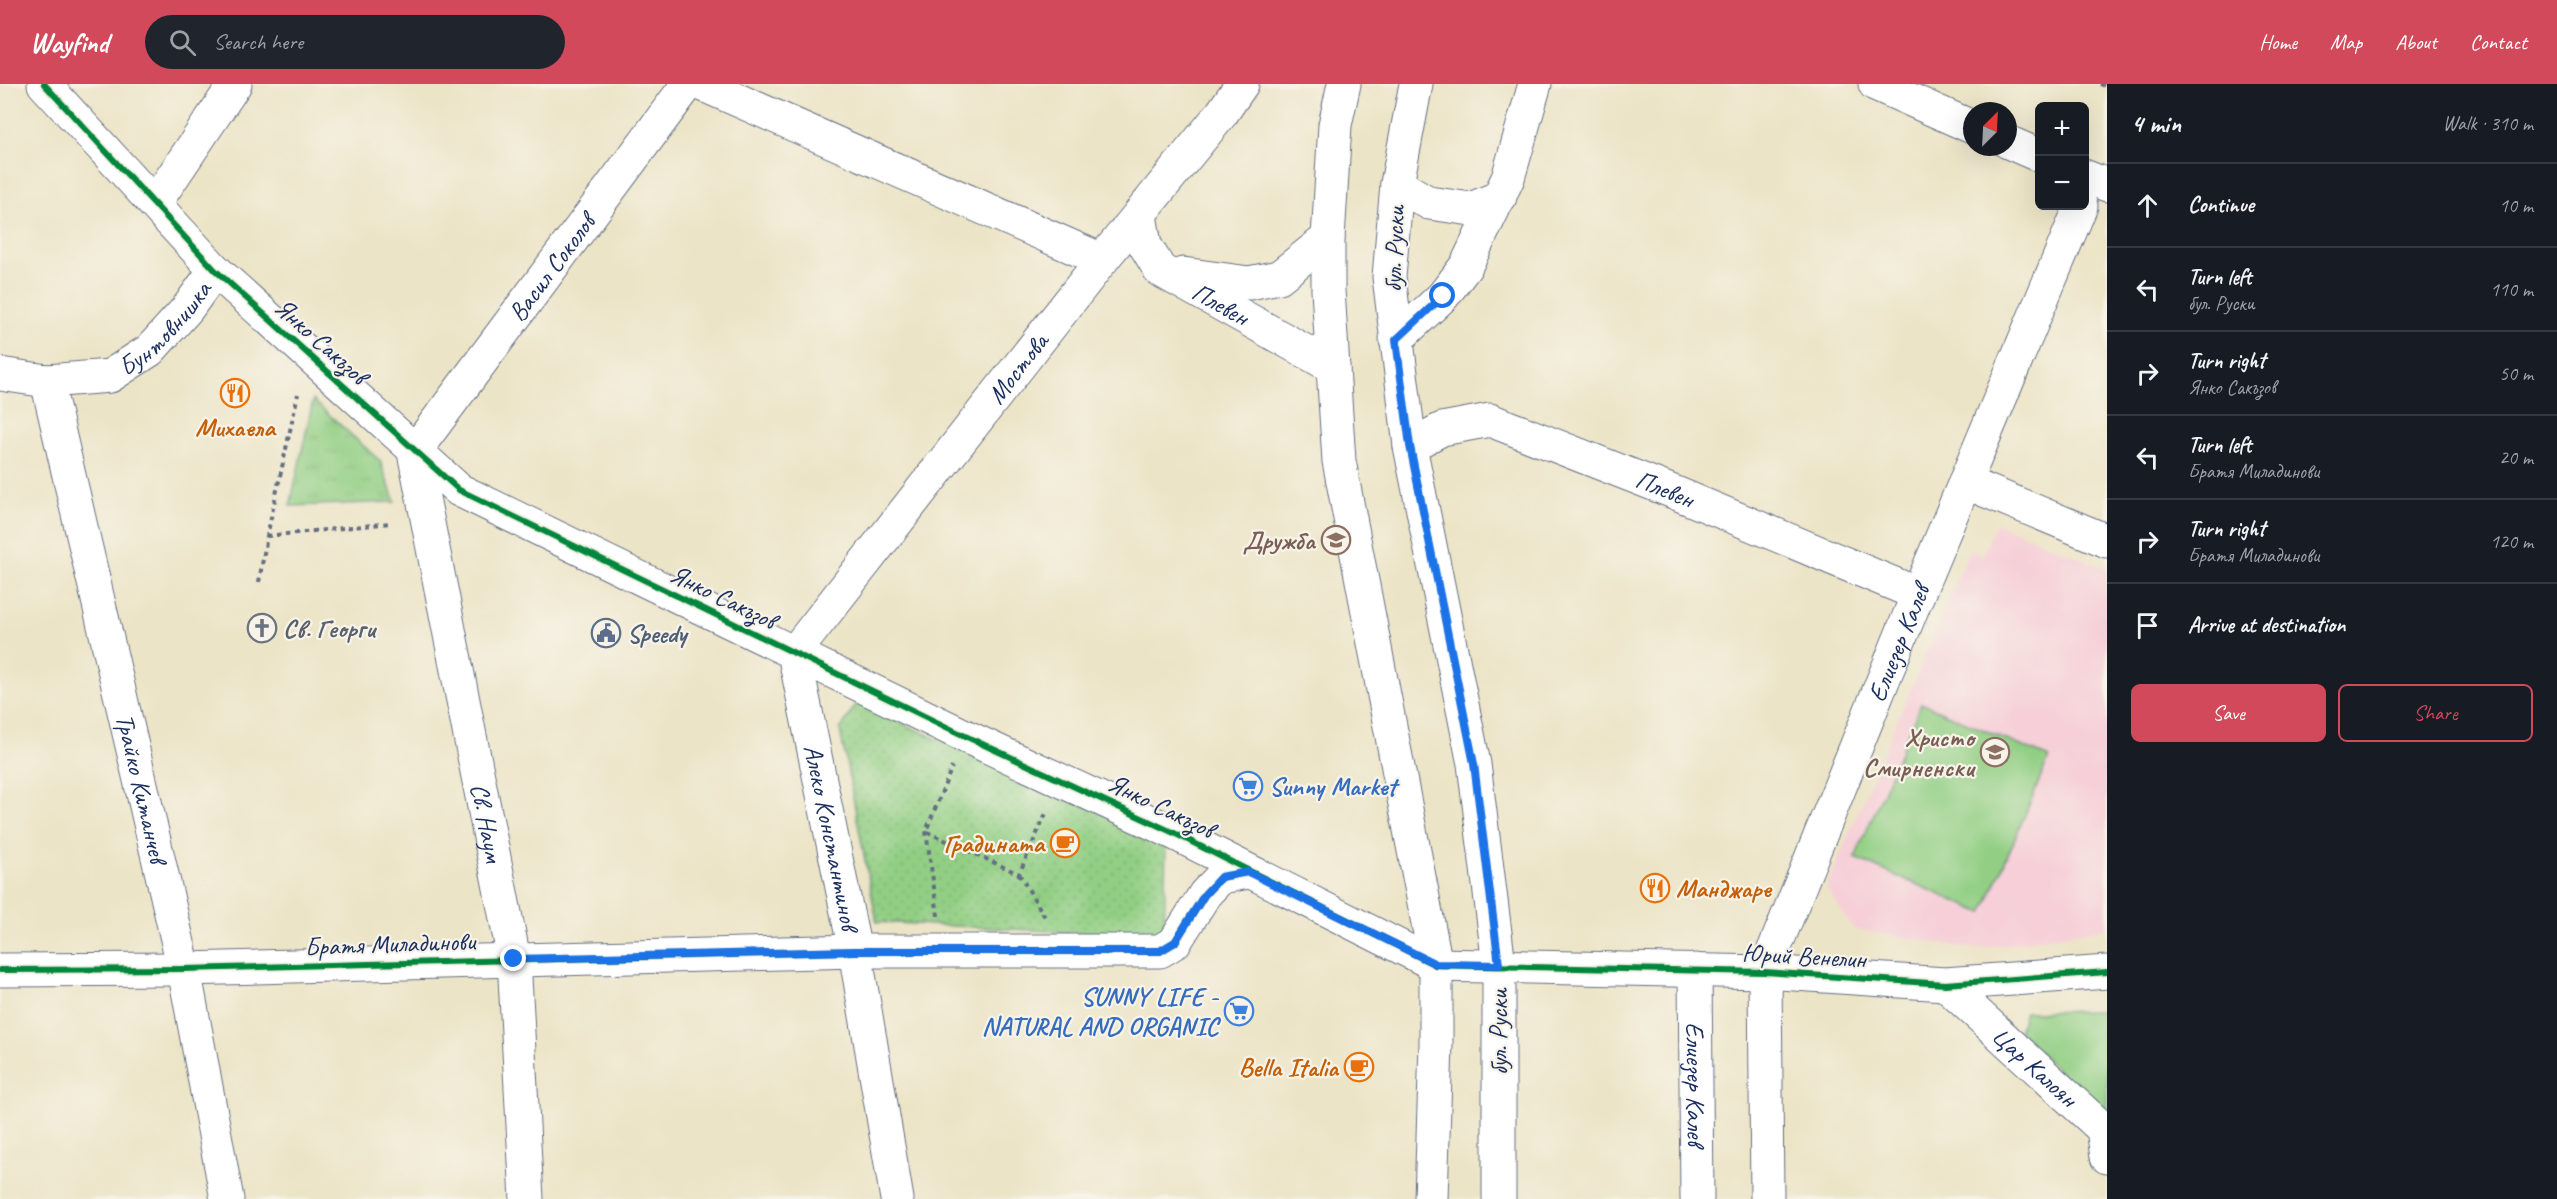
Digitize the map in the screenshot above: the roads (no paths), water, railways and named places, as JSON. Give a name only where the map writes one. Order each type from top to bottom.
[{"type":"street","name":"Янко Сакъзов","points":[[44,84],[215,270],[306,355],[459,490],[965,736],[1172,832],[1436,964],[1499,965]]},
{"type":"street","points":[[155,203],[235,84]]},
{"type":"street","name":"Васил Соколов","points":[[414,452],[688,84]]},
{"type":"street","points":[[701,84],[1102,260]]},
{"type":"street","name":"Мостова","points":[[794,653],[1102,260],[1222,113],[1242,84]]},
{"type":"street","points":[[1344,84],[1335,125],[1328,238],[1339,461],[1436,964],[1431,1199]]},
{"type":"street","name":"бул. Руски","points":[[1416,84],[1397,184],[1389,277],[1410,446],[1474,764],[1499,965],[1499,1199]]},
{"type":"street","points":[[1396,340],[1443,296],[1466,266],[1508,178],[1535,84]]},
{"type":"street","points":[[1875,84],[1963,123]]},
{"type":"street","points":[[2017,146],[2035,154]]},
{"type":"street","points":[[1397,184],[1430,203],[1470,209],[1500,197]]},
{"type":"street","name":"Елиезер Калев","points":[[1767,1199],[1765,972],[1918,594],[2090,188]]},
{"type":"street","points":[[1140,215],[1145,245],[1160,270],[1197,277],[1249,283],[1280,277],[1328,238]]},
{"type":"street","name":"Бунтовнишка","points":[[0,374],[47,381],[110,375],[150,350],[187,309],[215,270]]},
{"type":"street","name":"Плевен","points":[[1160,270],[1333,367]]},
{"type":"street","name":"Трайко Китанчев","points":[[47,381],[184,969],[227,1199]]},
{"type":"street","name":"Плевен","points":[[1410,446],[1442,429],[1490,420],[1671,491],[1918,594]]},
{"type":"street","name":"Св. Наум","points":[[414,452],[514,959],[527,1199]]},
{"type":"street","points":[[1965,482],[2107,541]]},
{"type":"street","name":"Алеко Константинов","points":[[794,653],[855,951],[897,1199]]},
{"type":"street","name":"Братя Миладинови","points":[[0,970],[184,969],[855,951],[1160,951],[1175,942],[1205,894],[1221,877],[1248,872]]},
{"type":"street","name":"Юрий Венелин","points":[[1499,965],[1765,972],[1945,984],[2107,972]]},
{"type":"street","name":"Елиезер Калев","points":[[1695,970],[1697,1199]]},
{"type":"street","name":"Цар Калоян","points":[[1945,984],[2103,1129],[2107,1157]]},
{"type":"place","name":"Михаела","points":[[235,393]]},
{"type":"place","name":"Дружба","points":[[1336,540]]},
{"type":"place","name":"Св. Георги","points":[[262,628]]},
{"type":"place","name":"Speedy","points":[[606,633]]},
{"type":"place","name":"Христо Смирненски","points":[[1995,752]]},
{"type":"place","name":"Sunny Market","points":[[1248,786]]},
{"type":"place","name":"Градината","points":[[1065,843]]},
{"type":"place","name":"Манджаре","points":[[1655,888]]},
{"type":"place","name":"SUNNY LIFE - NATURAL AND ORGANIC","points":[[1239,1011]]},
{"type":"place","name":"Bella Italia","points":[[1359,1067]]}]
